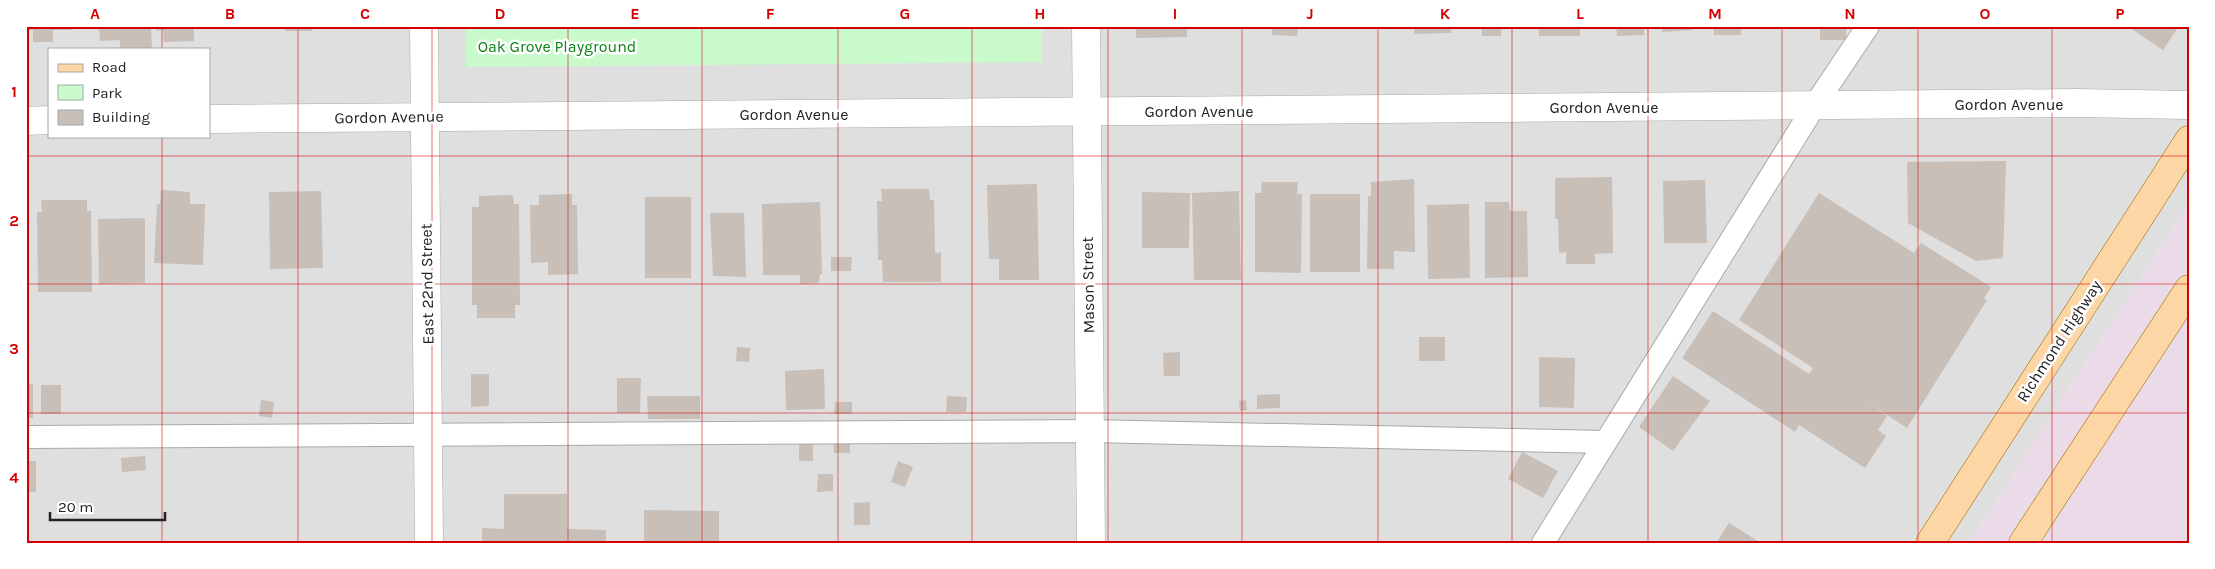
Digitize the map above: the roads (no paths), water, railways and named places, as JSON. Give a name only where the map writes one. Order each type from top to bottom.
[{"type":"main road","name":"Richmond Highway","points":[[1930,543],[2189,140]]},
{"type":"main road","points":[[2023,543],[2189,289]]},
{"type":"street","name":"East 22nd Street","points":[[424,26],[429,543]]},
{"type":"street","name":"Mason Street","points":[[1086,26],[1091,543]]},
{"type":"street","name":"Gordon Avenue","points":[[210,119],[2068,103],[2189,105]]},
{"type":"street","points":[[26,121],[48,120]]},
{"type":"lane","points":[[1543,543],[1815,106],[1868,26]]},
{"type":"lane","points":[[26,437],[1090,431],[1605,442]]},
{"type":"park label","name":"Oak Grove Playground","points":[[557,46]]}]
